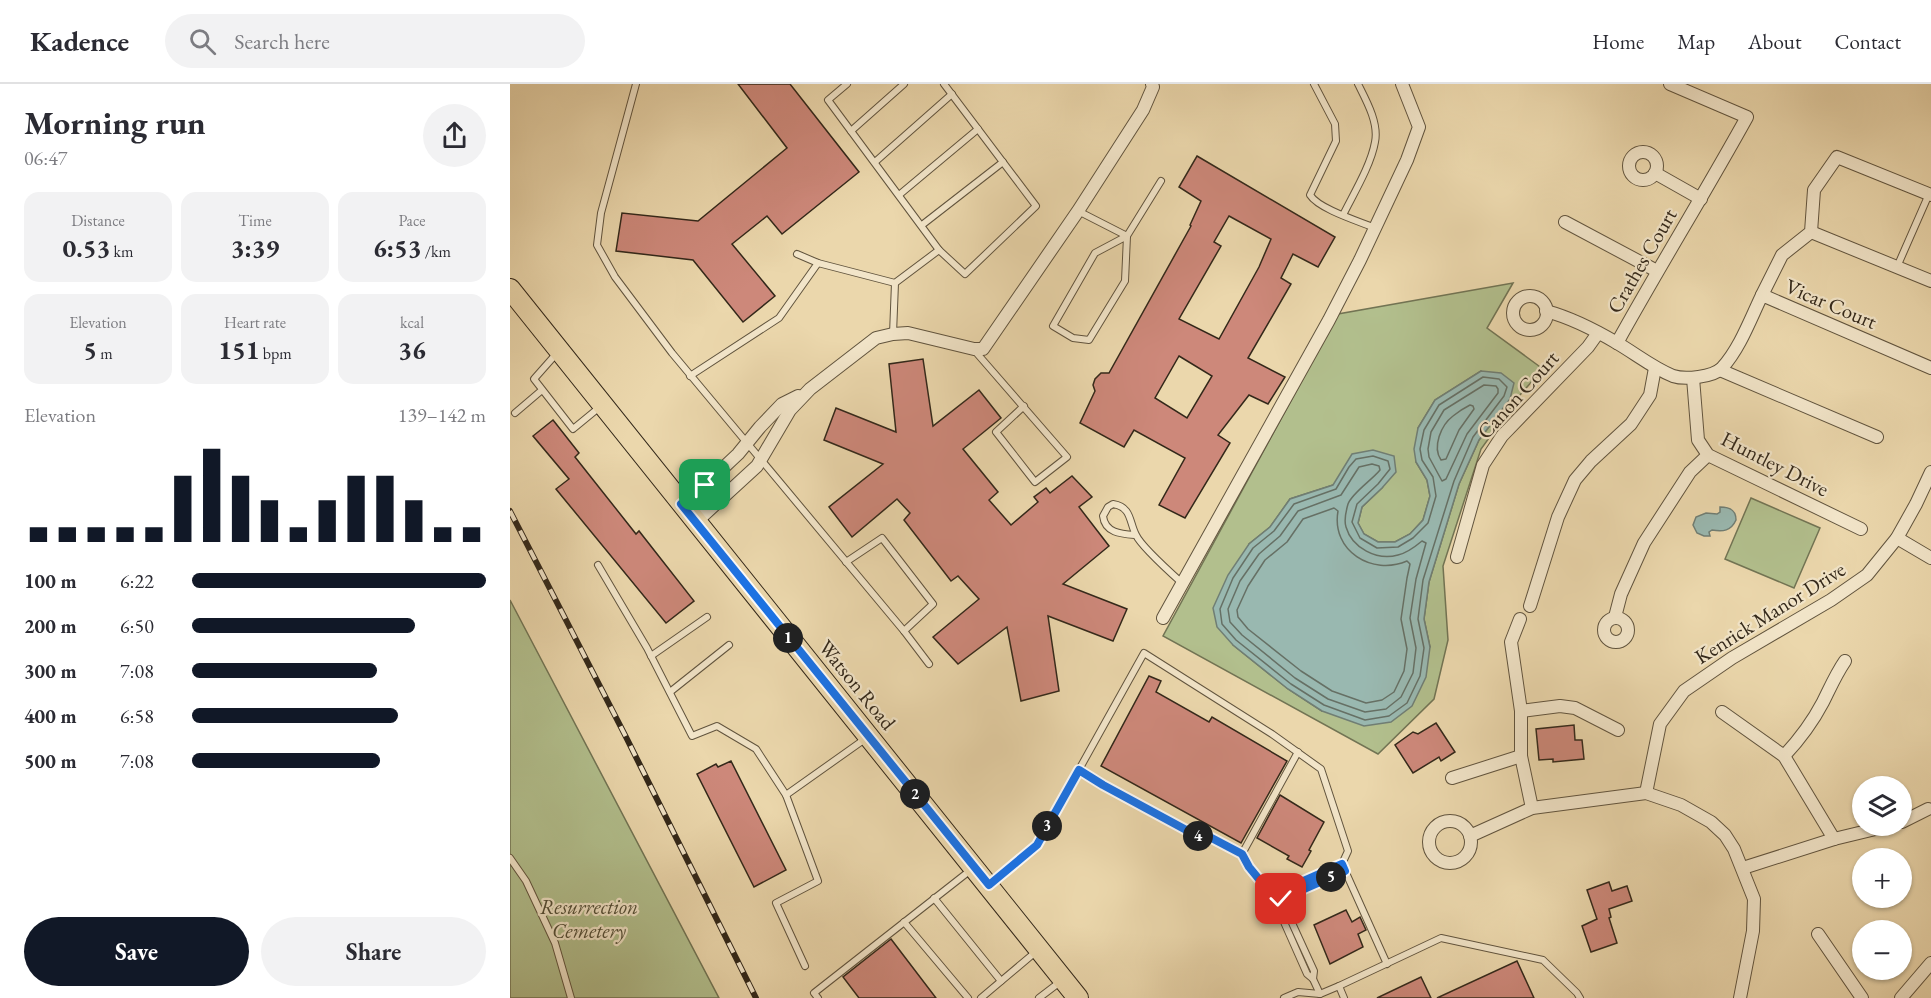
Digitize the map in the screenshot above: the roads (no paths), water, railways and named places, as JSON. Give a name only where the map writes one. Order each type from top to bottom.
[{"type":"main road","name":"Watson Road","points":[[510,289],[1078,998]]},
{"type":"street","points":[[696,522],[758,466],[790,410],[810,389],[876,338],[908,333],[974,349],[983,349],[1078,211],[1143,110],[1153,87],[1152,84]]},
{"type":"street","points":[[1163,618],[1329,320],[1407,160],[1419,127],[1402,84]]},
{"type":"street","name":"Crathes Court","points":[[1617,343],[1747,117],[1670,84]]},
{"type":"street","points":[[1762,296],[1782,255],[1811,232],[1814,190],[1837,157],[1930,195]]},
{"type":"street","name":"Crathes Court","points":[[1655,173],[1701,199]]},
{"type":"street","points":[[1565,222],[1657,272]]},
{"type":"street","points":[[1811,232],[1931,281]]},
{"type":"street","name":"Vicar Court","points":[[1720,370],[1741,339],[1762,296],[1931,368]]},
{"type":"street","points":[[1546,311],[1569,318],[1617,343],[1655,368],[1676,377],[1694,378],[1720,370],[1877,438]]},
{"type":"street","name":"Canon Court","points":[[1457,557],[1483,465],[1502,436],[1588,347],[1598,333]]},
{"type":"street","points":[[1530,606],[1558,517],[1575,480],[1591,461],[1631,424],[1650,395],[1655,368]]},
{"type":"street","name":"Huntley Drive","points":[[1694,378],[1698,440],[1708,455],[1861,529]]},
{"type":"street","points":[[681,504],[705,485],[782,404],[810,389]]},
{"type":"street","points":[[1615,617],[1621,594],[1644,543],[1690,472],[1708,455]]},
{"type":"street","name":"Kenrick Manor Drive","points":[[1646,793],[1660,724],[1684,691],[1732,658],[1831,600],[1867,575],[1897,538],[1931,472]]},
{"type":"street","points":[[1897,538],[1931,558]]},
{"type":"street","points":[[1520,619],[1511,642],[1521,711],[1521,756],[1532,808]]},
{"type":"street","points":[[1784,756],[1801,738],[1845,661]]},
{"type":"street","points":[[1521,711],[1560,706],[1575,708],[1618,730]]},
{"type":"street","points":[[1722,712],[1784,756],[1834,839]]},
{"type":"street","points":[[1452,778],[1521,756]]},
{"type":"street","points":[[1470,836],[1532,808],[1646,793],[1681,806],[1711,822],[1729,842],[1743,868],[1754,899],[1753,931],[1740,998]]},
{"type":"street","points":[[1912,817],[1928,809]]},
{"type":"street","points":[[1743,868],[1852,835]]},
{"type":"street","points":[[1818,934],[1862,998]]},
{"type":"street","points":[[1901,998],[1931,963]]},
{"type":"lane","points":[[636,84],[600,213],[597,245],[615,277],[690,375],[929,664]]},
{"type":"lane","points":[[847,84],[828,100],[939,250],[965,274],[1036,206],[944,84]]},
{"type":"lane","points":[[851,131],[904,84]]},
{"type":"lane","points":[[1314,84],[1335,124],[1336,141],[1310,195],[1318,202],[1343,215],[1375,228]]},
{"type":"lane","points":[[1343,215],[1370,160],[1376,140],[1371,112],[1358,84]]},
{"type":"lane","points":[[874,162],[951,94]]},
{"type":"lane","points":[[899,195],[978,129]]},
{"type":"lane","points":[[922,225],[1003,162]]},
{"type":"lane","points":[[1127,236],[1095,253],[1053,326],[1073,338],[1089,340],[1125,281],[1127,236],[1161,181]]},
{"type":"lane","points":[[1897,267],[1930,195]]},
{"type":"lane","points":[[1078,211],[1127,236]]},
{"type":"lane","points":[[895,283],[939,250]]},
{"type":"lane","points":[[797,254],[818,263],[895,283]]},
{"type":"lane","points":[[690,375],[779,318],[818,263]]},
{"type":"lane","points":[[893,334],[895,283]]},
{"type":"lane","points":[[974,349],[1024,406],[1067,457],[1035,482],[996,432],[1024,406]]},
{"type":"lane","points":[[559,351],[534,379],[573,429],[602,405]]},
{"type":"lane","points":[[514,412],[542,390]]},
{"type":"lane","points":[[1135,535],[1116,533],[1107,527],[1103,516],[1108,507],[1113,504],[1124,508],[1129,514],[1135,535],[1182,584]]},
{"type":"lane","points":[[846,562],[882,538],[933,604],[904,631]]},
{"type":"lane","points":[[598,565],[651,656],[692,736],[717,726],[756,749],[786,795],[818,882],[776,903],[805,966]]},
{"type":"lane","points":[[651,656],[707,617]]},
{"type":"lane","points":[[670,692],[729,645]]},
{"type":"lane","points":[[989,885],[1037,845],[1144,653],[1272,734],[1321,769],[1348,851],[1343,868],[1387,964]]},
{"type":"lane","points":[[786,795],[868,737]]},
{"type":"lane","points":[[1242,854],[1298,752]]},
{"type":"lane","points":[[1079,770],[1201,838],[1204,834],[1242,854],[1249,867],[1272,895],[1307,974],[1313,979]]},
{"type":"lane","points":[[510,858],[526,881],[555,943],[571,998]]},
{"type":"lane","points":[[818,998],[814,993],[974,867]]},
{"type":"lane","points":[[1272,895],[1343,868]]},
{"type":"lane","points":[[1318,996],[1313,979],[1314,972],[1281,899],[1343,868]]},
{"type":"lane","points":[[934,898],[1001,981]]},
{"type":"lane","points":[[904,922],[968,998]]},
{"type":"lane","points":[[1284,998],[1298,992],[1318,996],[1441,938],[1543,960],[1580,998]]},
{"type":"lane","points":[[981,998],[1039,950]]},
{"type":"lane","points":[[1040,998],[1063,979]]},
{"type":"lane","points":[[1339,986],[1344,998]]},
{"type":"water","points":[[1481,371],[1501,373],[1514,383],[1510,399],[1479,440],[1459,484],[1429,582],[1424,619],[1430,647],[1426,677],[1412,706],[1391,722],[1364,726],[1322,711],[1288,689],[1233,645],[1217,627],[1213,608],[1228,575],[1249,544],[1270,527],[1290,499],[1333,485],[1352,454],[1373,450],[1394,456],[1396,472],[1362,507],[1358,523],[1364,534],[1378,542],[1395,542],[1410,534],[1423,520],[1430,496],[1427,480],[1416,462],[1414,449],[1418,428],[1435,400]]},
{"type":"water","points":[[1720,507],[1734,511],[1736,520],[1732,526],[1723,531],[1712,530],[1709,532],[1710,536],[1697,533],[1693,525],[1696,517],[1706,513],[1717,514],[1720,512]]},
{"type":"railway","points":[[510,511],[756,998]]},
{"type":"park label","name":"Resurrection Cemetery","points":[[589,919]]}]
